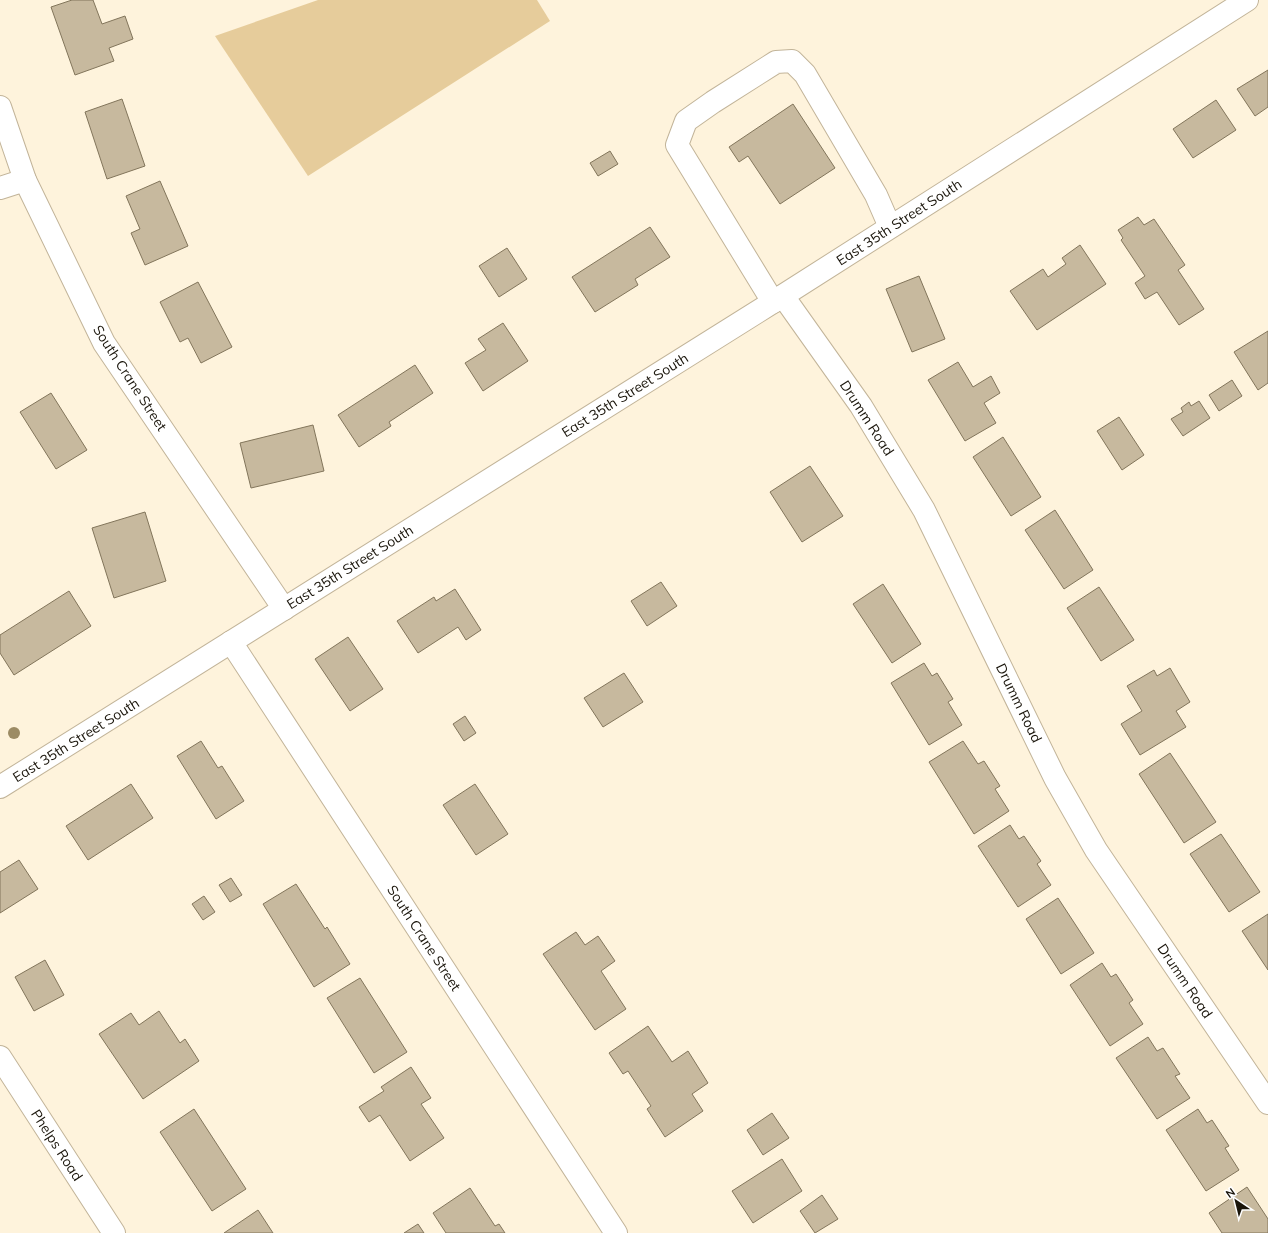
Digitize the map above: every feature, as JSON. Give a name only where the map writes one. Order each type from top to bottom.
[{"type":"street","name":"East 35th Street South","points":[[0,787],[778,299],[1247,0]]},
{"type":"street","name":"Drumm Road","points":[[890,227],[876,195],[805,74],[792,61],[776,62],[686,121],[677,145],[778,299],[861,406],[924,510],[1055,778],[1096,850],[1268,1103]]},
{"type":"street","name":"South Crane Street","points":[[0,107],[25,180],[104,343],[284,609]]},
{"type":"street","points":[[0,188],[25,180]]},
{"type":"street","name":"South Crane Street","points":[[231,642],[616,1233]]},
{"type":"street","name":"Phelps Road","points":[[0,1057],[114,1233]]},
{"type":"shaded area","points":[[318,0],[537,0],[550,21],[308,176],[215,36]]},
{"type":"building","points":[[72,0],[93,0],[102,24],[125,16],[133,39],[109,48],[114,61],[75,75],[51,7]]},
{"type":"building","points":[[1268,70],[1268,107],[1255,116],[1237,89]]},
{"type":"building","points":[[122,99],[145,166],[107,179],[85,112]]},
{"type":"building","points":[[1216,100],[1236,130],[1193,158],[1173,129]]},
{"type":"building","points":[[793,104],[835,168],[780,204],[748,156],[739,162],[729,147]]},
{"type":"building","points":[[610,151],[618,164],[598,176],[590,163]]},
{"type":"building","points":[[160,181],[188,246],[145,265],[131,233],[140,229],[126,196]]},
{"type":"building","points":[[1138,217],[1144,225],[1154,219],[1185,265],[1178,270],[1204,309],[1179,325],[1157,292],[1145,299],[1135,283],[1145,276],[1121,240],[1123,238],[1118,230]]},
{"type":"building","points":[[650,227],[670,257],[635,279],[638,285],[595,312],[572,277]]},
{"type":"building","points":[[1080,245],[1106,284],[1037,330],[1010,291],[1043,269],[1048,277],[1066,264],[1062,258]]},
{"type":"building","points":[[507,248],[527,279],[499,297],[479,266]]},
{"type":"building","points":[[919,276],[945,339],[912,352],[886,289]]},
{"type":"building","points":[[198,282],[232,347],[201,363],[188,338],[180,342],[160,302]]},
{"type":"building","points":[[503,323],[528,361],[483,391],[465,363],[486,350],[478,339]]},
{"type":"building","points":[[1268,331],[1268,383],[1258,390],[1234,352]]},
{"type":"building","points":[[958,362],[973,387],[991,376],[1000,393],[984,403],[996,423],[965,441],[928,380]]},
{"type":"building","points":[[415,365],[433,393],[389,422],[391,426],[359,447],[338,415]]},
{"type":"building","points":[[1232,380],[1242,396],[1219,411],[1209,395]]},
{"type":"building","points":[[51,393],[87,450],[56,469],[20,412]]},
{"type":"building","points":[[1199,401],[1210,418],[1183,436],[1171,419],[1183,412],[1181,408],[1189,402],[1191,406]]},
{"type":"building","points":[[1119,417],[1144,455],[1122,470],[1097,431]]},
{"type":"building","points":[[313,425],[324,471],[251,488],[240,443]]},
{"type":"building","points":[[1003,437],[1041,497],[1011,516],[973,457]]},
{"type":"building","points":[[810,466],[843,516],[802,542],[770,492]]},
{"type":"building","points":[[1055,510],[1093,570],[1064,589],[1025,530]]},
{"type":"building","points":[[145,512],[166,581],[114,598],[92,528]]},
{"type":"building","points":[[661,582],[677,606],[647,626],[631,601]]},
{"type":"building","points":[[883,584],[921,644],[892,663],[853,604]]},
{"type":"building","points":[[1099,587],[1134,640],[1101,661],[1067,608]]},
{"type":"building","points":[[455,589],[481,630],[466,640],[458,627],[418,653],[397,621],[434,597],[436,601]]},
{"type":"building","points":[[69,591],[91,626],[14,675],[0,653],[0,635]]},
{"type":"building","points":[[348,637],[383,689],[350,711],[315,659]]},
{"type":"building","points":[[924,663],[932,676],[937,673],[953,699],[948,702],[962,725],[929,745],[891,683]]},
{"type":"building","points":[[1170,668],[1190,702],[1176,711],[1186,727],[1140,755],[1121,724],[1142,711],[1127,686],[1154,670],[1157,676]]},
{"type":"building","points":[[624,673],[643,702],[603,727],[584,698]]},
{"type":"building","points":[[465,716],[476,733],[464,741],[453,724]]},
{"type":"building","points":[[201,741],[218,768],[222,766],[244,801],[216,819],[177,756]]},
{"type":"building","points":[[963,741],[978,764],[984,761],[1000,786],[995,789],[1009,811],[974,834],[929,762]]},
{"type":"building","points":[[1170,753],[1216,822],[1184,843],[1139,774]]},
{"type":"building","points":[[131,784],[153,818],[88,860],[66,826]]},
{"type":"building","points":[[475,784],[508,834],[476,855],[443,805]]},
{"type":"building","points":[[1010,825],[1019,839],[1024,836],[1041,861],[1037,864],[1051,885],[1018,907],[978,846]]},
{"type":"building","points":[[1221,834],[1260,892],[1229,912],[1190,854]]},
{"type":"building","points":[[19,860],[38,889],[0,913],[0,872]]},
{"type":"building","points":[[231,878],[242,895],[230,902],[219,885]]},
{"type":"building","points":[[296,884],[325,929],[327,927],[350,964],[314,987],[263,904]]},
{"type":"building","points":[[204,896],[215,912],[203,920],[192,904]]},
{"type":"building","points":[[1058,898],[1094,953],[1061,974],[1026,919]]},
{"type":"building","points":[[1268,914],[1268,970],[1242,931]]},
{"type":"building","points":[[576,932],[585,945],[598,936],[615,961],[601,971],[626,1009],[595,1030],[543,954]]},
{"type":"building","points":[[45,960],[64,995],[34,1011],[15,977]]},
{"type":"building","points":[[1102,963],[1111,977],[1116,974],[1133,1000],[1129,1003],[1143,1024],[1110,1046],[1070,985]]},
{"type":"building","points":[[360,978],[407,1052],[374,1073],[327,998]]},
{"type":"building","points":[[159,1011],[180,1043],[185,1039],[199,1061],[143,1099],[99,1034],[131,1013],[139,1025]]},
{"type":"building","points":[[648,1026],[672,1062],[688,1051],[708,1083],[692,1094],[703,1111],[665,1137],[647,1109],[651,1106],[628,1071],[623,1074],[609,1053]]},
{"type":"building","points":[[1148,1037],[1157,1051],[1163,1048],[1180,1074],[1175,1076],[1190,1098],[1157,1119],[1116,1058]]},
{"type":"building","points":[[411,1067],[431,1098],[421,1104],[444,1138],[410,1161],[380,1115],[369,1122],[359,1107],[384,1091],[381,1087]]},
{"type":"building","points":[[194,1109],[246,1189],[212,1211],[160,1132]]},
{"type":"building","points":[[1198,1109],[1207,1123],[1212,1120],[1229,1146],[1225,1148],[1239,1170],[1206,1191],[1166,1130]]},
{"type":"building","points":[[772,1113],[789,1138],[763,1155],[747,1130]]},
{"type":"building","points":[[782,1159],[802,1191],[753,1223],[732,1191]]},
{"type":"building","points":[[1247,1187],[1268,1219],[1268,1233],[1222,1233],[1209,1213]]},
{"type":"building","points":[[470,1188],[495,1226],[499,1224],[505,1233],[446,1233],[433,1213]]},
{"type":"building","points":[[822,1195],[838,1219],[815,1233],[800,1211]]},
{"type":"building","points":[[258,1210],[273,1233],[224,1233]]},
{"type":"building","points":[[418,1224],[424,1233],[404,1233]]}]
